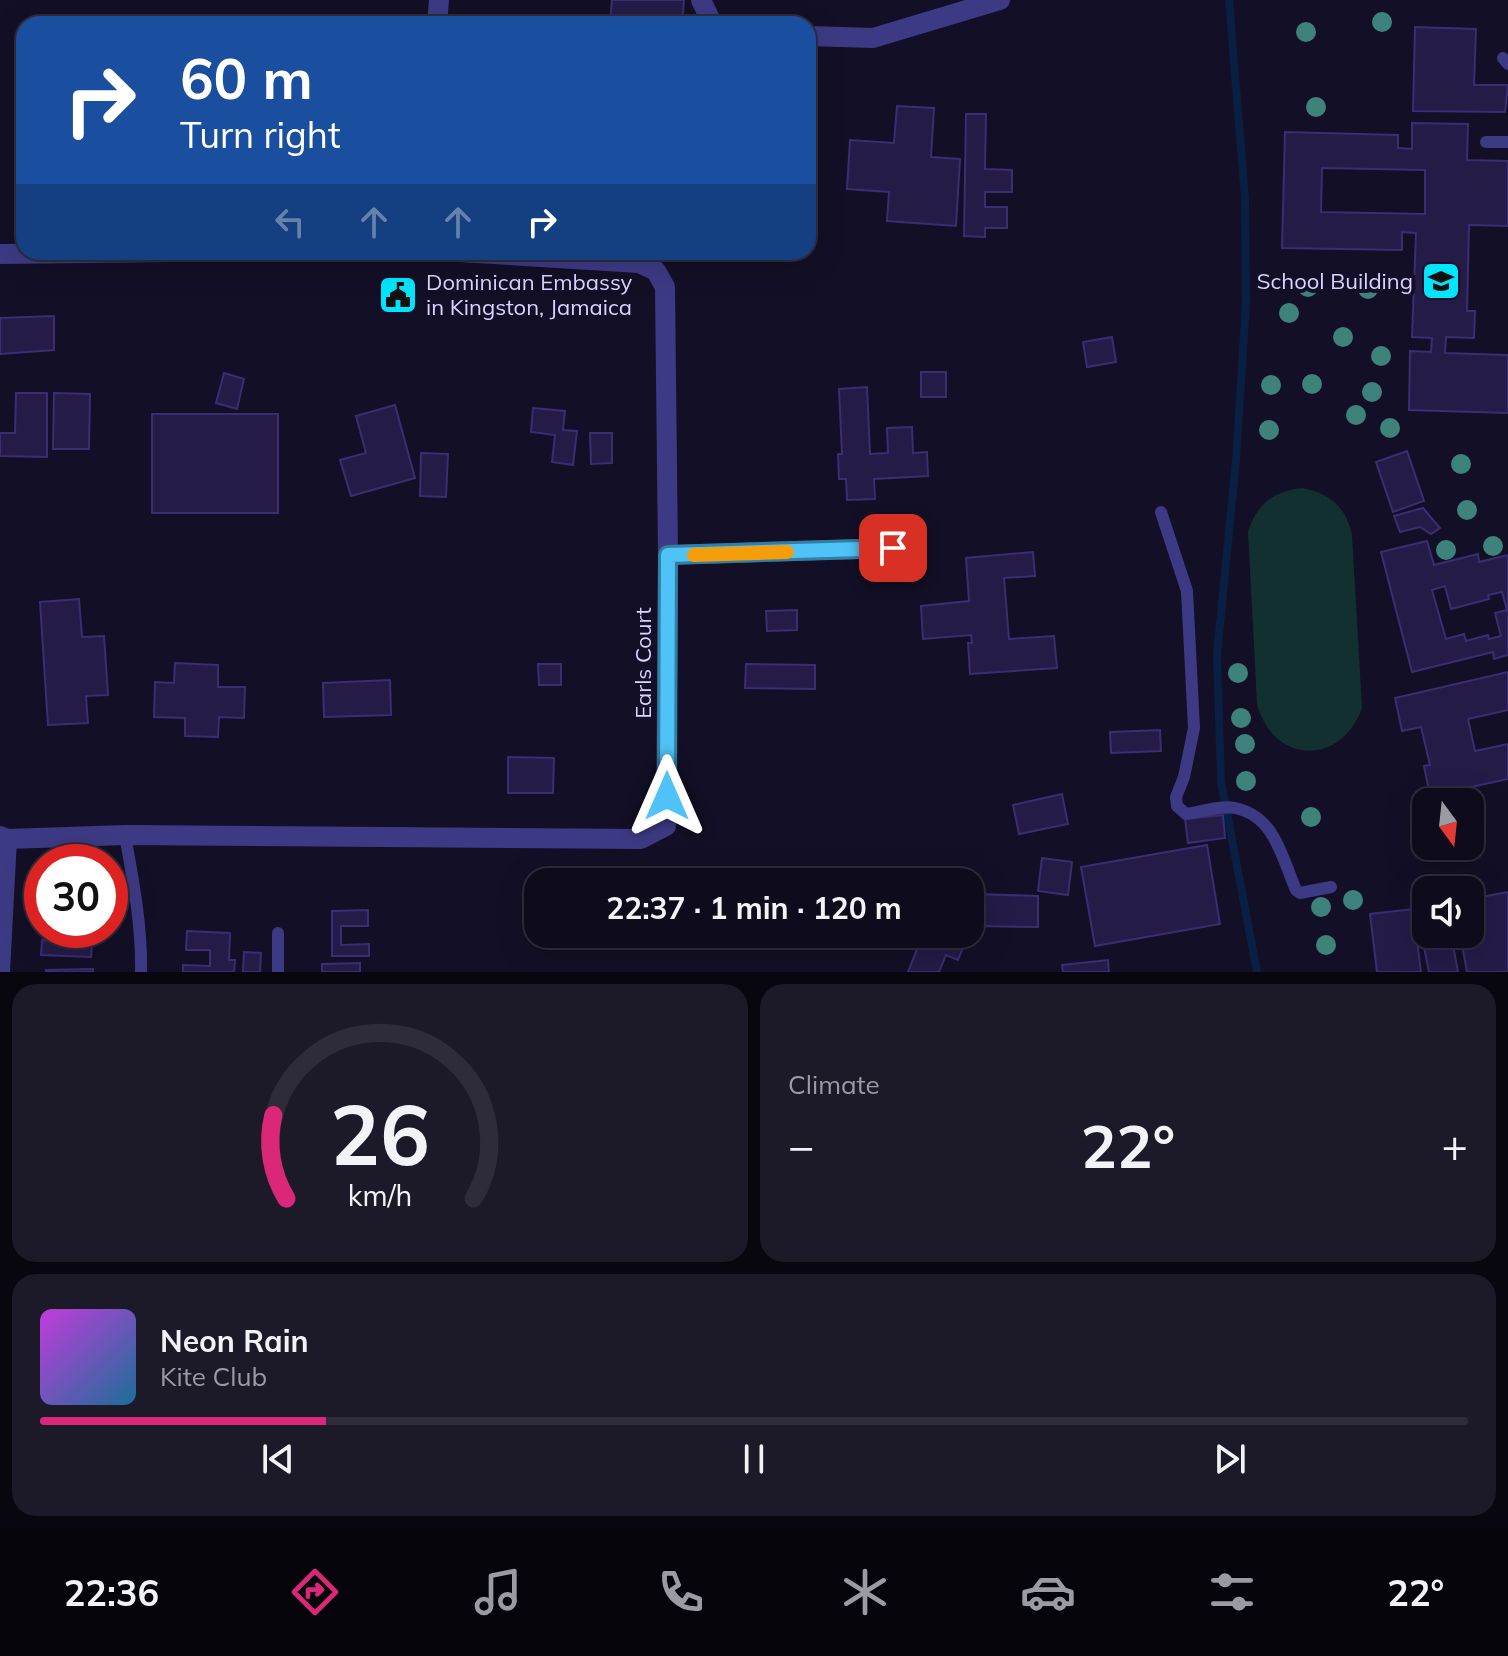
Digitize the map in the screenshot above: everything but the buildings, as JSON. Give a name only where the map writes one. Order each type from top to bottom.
[{"type":"street","points":[[816,36],[873,38],[1000,0]]},
{"type":"street","name":"Earls Court","points":[[3,838],[125,835],[641,839],[666,826],[668,555],[665,287],[656,271],[639,263],[590,260]]},
{"type":"street","points":[[668,555],[893,548]]},
{"type":"street","points":[[0,972],[3,838]]},
{"type":"lane","points":[[1486,142],[1508,142]]},
{"type":"lane","points":[[1161,512],[1187,591],[1194,728],[1184,777],[1176,797],[1177,806],[1186,814],[1234,807],[1257,817],[1277,839],[1296,890],[1300,893],[1331,887]]},
{"type":"lane","points":[[125,835],[134,885],[141,972]]},
{"type":"lane","points":[[278,933],[278,972]]},
{"type":"green space","points":[[1302,488],[1321,494],[1335,503],[1346,517],[1352,535],[1362,708],[1352,727],[1339,741],[1308,751],[1292,747],[1277,738],[1265,724],[1257,704],[1248,531],[1256,513],[1268,500],[1283,492]]},
{"type":"waterway","points":[[1229,0],[1245,198],[1246,304],[1236,460],[1217,655],[1221,781],[1257,972]]},
{"type":"slow traffic","points":[[694,555],[787,552]]},
{"type":"place","name":"School Building","points":[[1441,281]]},
{"type":"place","name":"Dominican Embassy in Kingston, Jamaica","points":[[398,295]]},
{"type":"route","points":[[667,796],[668,555],[893,548]]}]
